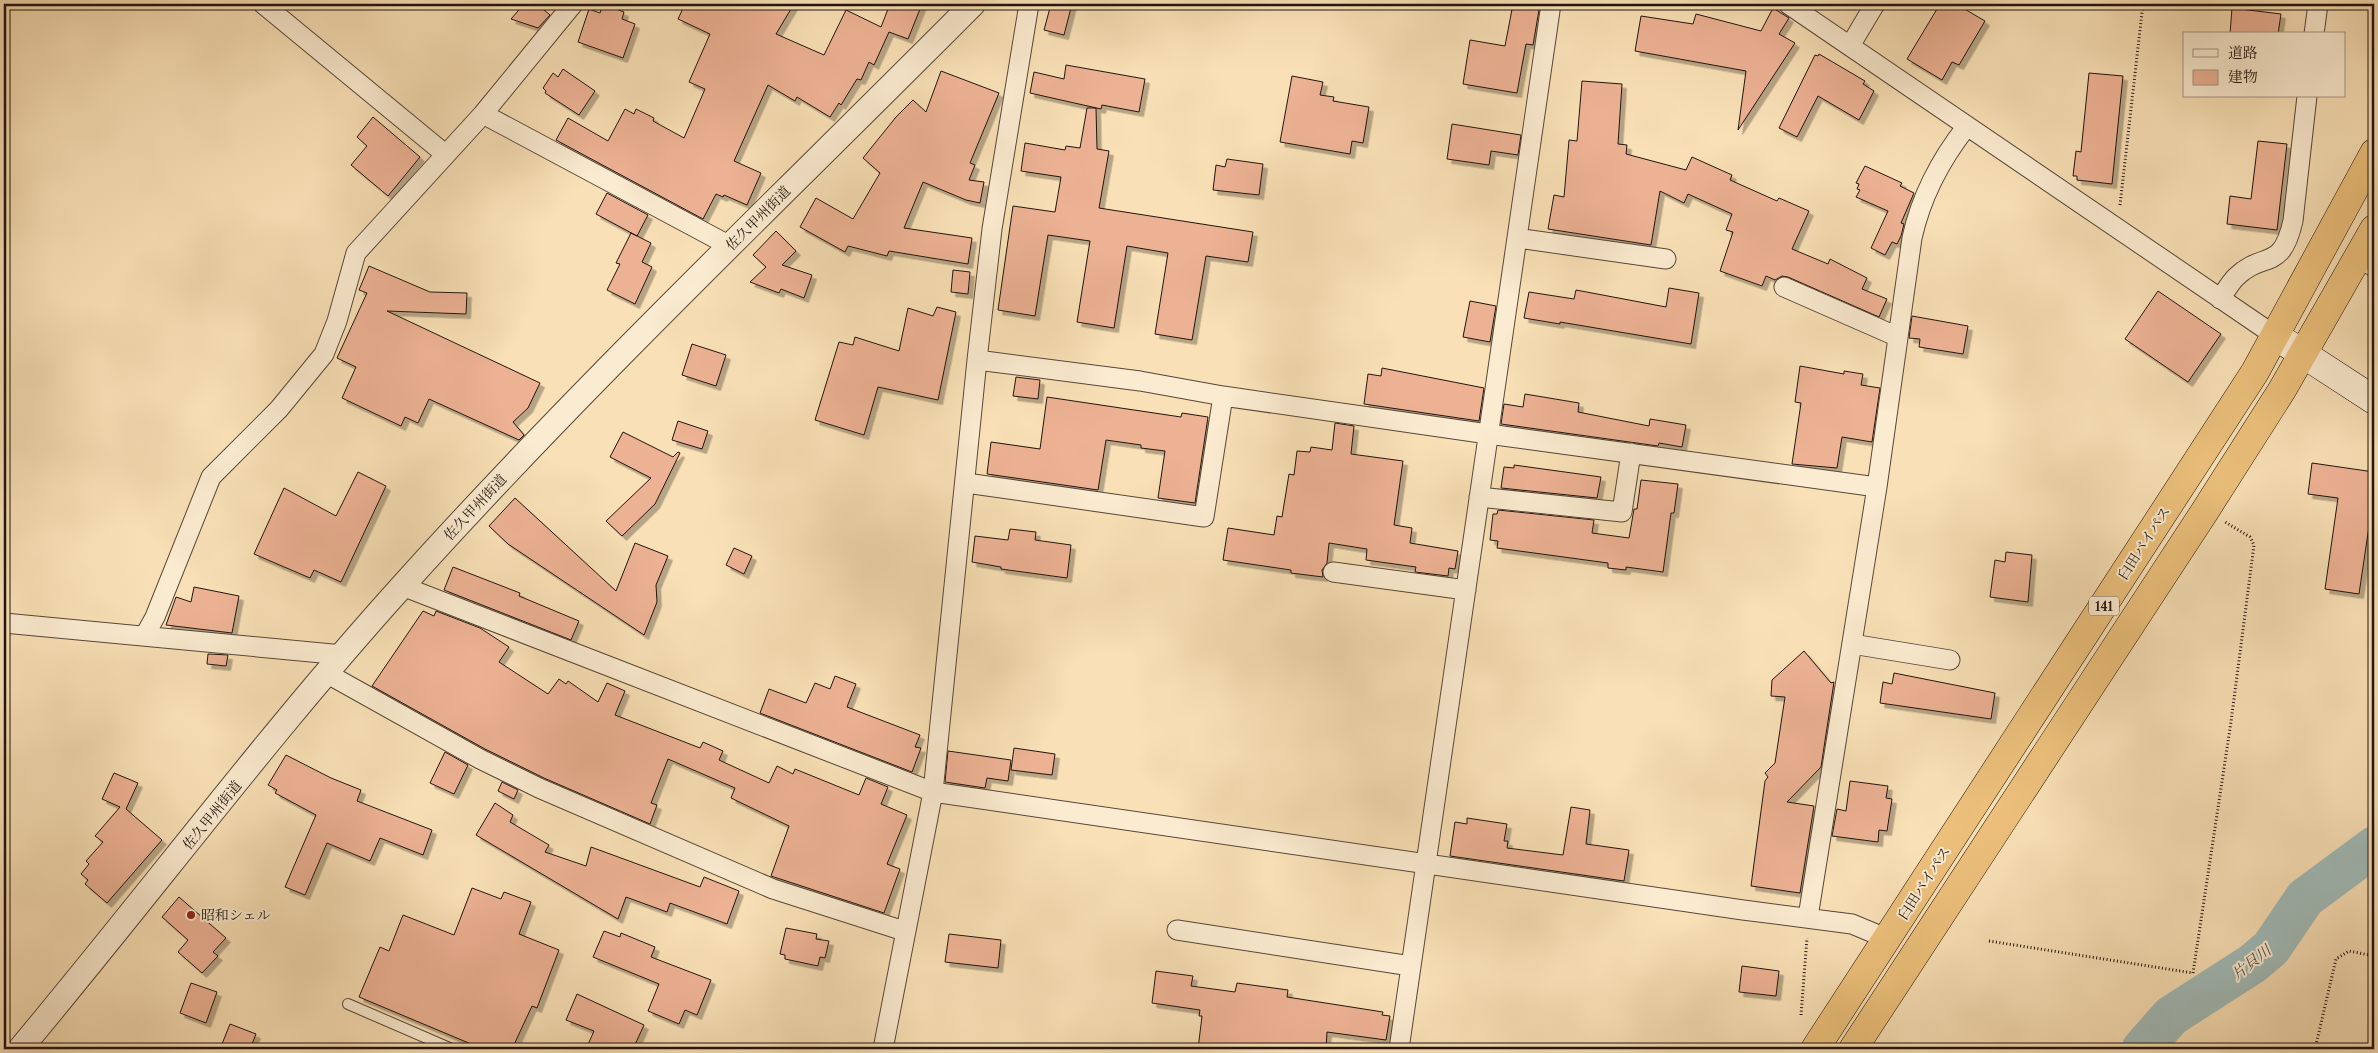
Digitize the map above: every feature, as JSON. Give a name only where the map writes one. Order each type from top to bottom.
[{"type":"highway","name":"臼田バイパス","points":[[1815,1049],[2255,372],[2374,153]]},
{"type":"highway","name":"141","points":[[1853,1049],[2205,511],[2303,354],[2367,262],[2374,229]]},
{"type":"main road","points":[[2274,335],[2374,400]]},
{"type":"street","points":[[263,4],[445,154]]},
{"type":"street","points":[[145,635],[155,617],[211,477],[279,409],[324,354],[356,253],[483,114],[572,4]]},
{"type":"street","name":"佐久甲州街道","points":[[20,1049],[326,673],[402,586],[496,484],[730,246],[973,4]]},
{"type":"street","points":[[883,1049],[904,931],[933,792],[992,229],[1028,4]]},
{"type":"street","points":[[1398,1049],[1551,4]]},
{"type":"street","points":[[1788,4],[2274,335]]},
{"type":"street","points":[[1850,46],[1875,4]]},
{"type":"street","points":[[2314,32],[2318,4]]},
{"type":"street","points":[[2220,299],[2236,277],[2280,254],[2289,239],[2293,221],[2307,98]]},
{"type":"street","points":[[483,114],[730,246]]},
{"type":"street","points":[[1808,917],[1877,487],[1912,238],[1918,209],[1950,147],[1967,126]]},
{"type":"street","points":[[1517,238],[1666,259]]},
{"type":"street","points":[[1784,287],[1898,338]]},
{"type":"street","points":[[977,360],[1140,381],[1224,396],[1488,434],[1877,487]]},
{"type":"street","points":[[966,483],[1204,517],[1224,396]]},
{"type":"street","points":[[1479,497],[1622,512],[1631,453]]},
{"type":"street","points":[[1333,572],[1466,590]]},
{"type":"street","points":[[402,586],[933,792],[1743,910],[1808,917],[1852,924],[1888,939]]},
{"type":"street","points":[[4,623],[343,655]]},
{"type":"street","points":[[1852,644],[1950,660]]},
{"type":"street","points":[[326,673],[480,759],[539,788],[773,889],[904,931]]},
{"type":"street","points":[[1176,930],[1411,966]]},
{"type":"lane","points":[[348,1004],[452,1049]]},
{"type":"path","points":[[2116,228],[2143,4]]},
{"type":"path","points":[[1989,941],[2193,973],[2231,722],[2254,545],[2250,537],[2205,511]]},
{"type":"path","points":[[1801,1015],[1808,917]]},
{"type":"path","points":[[2315,1049],[2336,959],[2349,950],[2374,956]]},
{"type":"building","points":[[524,4],[537,4],[550,15],[538,28],[511,19]]},
{"type":"building","points":[[603,4],[624,12],[622,19],[635,24],[623,58],[578,42],[589,9],[600,13]]},
{"type":"building","points":[[685,4],[794,4],[776,34],[824,55],[846,10],[881,27],[890,4],[922,4],[908,39],[889,32],[874,65],[869,62],[861,80],[857,79],[841,105],[839,103],[830,117],[797,97],[795,101],[768,85],[734,161],[761,173],[747,205],[724,195],[723,197],[716,194],[703,219],[556,140],[568,118],[608,141],[625,109],[634,114],[636,109],[654,118],[653,121],[684,138],[705,89],[689,82],[710,34],[678,19]]},
{"type":"building","points":[[1051,4],[1072,4],[1064,35],[1044,30]]},
{"type":"building","points":[[1513,4],[1540,4],[1533,45],[1526,44],[1517,93],[1463,84],[1470,40],[1505,46]]},
{"type":"building","points":[[1940,4],[1956,4],[1985,21],[1959,65],[1952,62],[1942,80],[1907,59]]},
{"type":"building","points":[[1773,8],[1789,18],[1779,34],[1795,43],[1738,130],[1746,71],[1635,51],[1641,16],[1693,24],[1696,14],[1761,31]]},
{"type":"building","points":[[2232,8],[2281,14],[2278,32],[2230,32]]},
{"type":"building","points":[[1819,54],[1865,81],[1863,84],[1874,91],[1859,120],[1818,96],[1797,137],[1779,128],[1815,55],[1818,56]]},
{"type":"building","points":[[1066,65],[1145,79],[1139,112],[1102,105],[1101,109],[1030,93],[1034,72],[1064,79]]},
{"type":"building","points":[[563,69],[595,91],[579,115],[545,93],[546,91],[543,88],[553,73],[558,77]]},
{"type":"building","points":[[941,71],[999,93],[970,163],[975,165],[969,180],[984,182],[980,203],[966,200],[923,182],[904,228],[972,238],[968,264],[889,251],[887,256],[848,246],[845,252],[800,227],[816,198],[853,219],[880,173],[863,158],[896,117],[913,100],[926,112]]},
{"type":"building","points":[[2089,73],[2123,76],[2112,184],[2077,180],[2077,176],[2073,176],[2076,151],[2081,152]]},
{"type":"building","points":[[1292,76],[1323,82],[1320,95],[1334,97],[1333,101],[1369,107],[1363,143],[1352,141],[1350,154],[1280,142]]},
{"type":"building","points":[[1582,81],[1622,84],[1618,144],[1627,145],[1626,154],[1686,170],[1692,157],[1732,175],[1730,180],[1777,201],[1779,198],[1809,211],[1792,249],[1828,264],[1830,259],[1867,278],[1862,289],[1887,299],[1879,317],[1788,277],[1782,276],[1775,280],[1766,276],[1762,286],[1720,271],[1733,232],[1726,230],[1732,214],[1688,194],[1684,203],[1660,191],[1651,245],[1548,229],[1554,195],[1564,197],[1569,140],[1577,141]]},
{"type":"building","points":[[1087,108],[1096,108],[1097,149],[1109,151],[1099,208],[1253,232],[1248,262],[1206,256],[1192,340],[1155,334],[1168,253],[1127,246],[1114,328],[1077,322],[1090,241],[1048,235],[1035,316],[998,310],[1013,206],[1055,212],[1061,177],[1021,171],[1025,143],[1065,150],[1066,146],[1080,148]]},
{"type":"building","points":[[373,117],[420,157],[388,196],[351,165],[367,146],[357,137]]},
{"type":"building","points":[[1452,124],[1521,135],[1518,155],[1491,151],[1489,165],[1447,159]]},
{"type":"building","points":[[2258,141],[2287,144],[2277,230],[2227,224],[2230,196],[2251,199]]},
{"type":"building","points":[[1227,159],[1263,164],[1259,195],[1213,190],[1216,165],[1225,167]]},
{"type":"building","points":[[1865,166],[1902,183],[1900,186],[1914,193],[1901,223],[1904,224],[1901,236],[1897,244],[1892,242],[1885,255],[1871,248],[1888,211],[1856,197],[1860,190],[1857,189],[1859,184],[1856,183]]},
{"type":"building","points":[[607,193],[648,215],[637,236],[596,214]]},
{"type":"building","points":[[776,231],[796,251],[782,265],[812,275],[804,298],[781,289],[779,293],[750,282],[766,267],[753,255]]},
{"type":"building","points":[[631,233],[651,243],[642,262],[652,267],[635,304],[607,290],[620,264],[616,263]]},
{"type":"building","points":[[369,266],[430,292],[467,293],[466,314],[387,311],[540,383],[528,408],[513,422],[524,435],[519,440],[429,399],[418,423],[405,417],[401,426],[342,398],[356,367],[337,358],[367,293],[359,290]]},
{"type":"building","points":[[953,270],[970,272],[968,294],[951,292]]},
{"type":"building","points":[[1669,288],[1699,293],[1691,344],[1560,322],[1560,324],[1524,318],[1529,292],[1574,299],[1576,290],[1666,307]]},
{"type":"building","points":[[2158,291],[2221,334],[2188,382],[2125,339]]},
{"type":"building","points":[[1470,301],[1496,306],[1490,342],[1463,337]]},
{"type":"building","points":[[937,307],[956,312],[938,400],[878,387],[864,435],[815,420],[839,342],[853,345],[855,337],[899,351],[908,308],[933,316]]},
{"type":"building","points":[[1912,316],[1968,326],[1963,354],[1919,347],[1920,339],[1909,338]]},
{"type":"building","points":[[692,344],[726,355],[716,386],[682,375]]},
{"type":"building","points":[[1800,366],[1844,374],[1844,371],[1863,374],[1861,385],[1880,388],[1872,442],[1842,437],[1837,468],[1792,464],[1801,403],[1795,402]]},
{"type":"building","points":[[1382,368],[1484,388],[1479,421],[1364,404],[1368,374],[1381,376]]},
{"type":"building","points":[[1016,377],[1040,380],[1038,399],[1013,396]]},
{"type":"building","points":[[1525,394],[1579,403],[1578,412],[1649,426],[1650,419],[1686,425],[1682,447],[1659,443],[1658,446],[1501,424],[1504,404],[1523,407]]},
{"type":"building","points":[[1047,397],[1181,417],[1182,413],[1208,417],[1195,503],[1158,498],[1165,451],[1106,440],[1098,490],[987,474],[991,442],[1040,449]]},
{"type":"building","points":[[678,421],[708,431],[702,449],[672,440]]},
{"type":"building","points":[[1335,423],[1354,426],[1351,454],[1403,461],[1394,525],[1412,528],[1410,543],[1458,551],[1455,569],[1449,568],[1448,576],[1415,572],[1416,567],[1366,560],[1367,549],[1329,543],[1327,563],[1322,570],[1323,577],[1291,573],[1291,570],[1223,560],[1228,528],[1274,535],[1277,516],[1282,517],[1289,474],[1294,475],[1297,451],[1310,452],[1311,447],[1332,450]]},
{"type":"building","points":[[623,432],[673,457],[678,452],[680,453],[655,504],[622,536],[606,521],[651,478],[610,457]]},
{"type":"building","points":[[2312,463],[2374,472],[2369,505],[2372,506],[2359,594],[2325,589],[2338,498],[2308,494]]},
{"type":"building","points":[[1514,465],[1601,477],[1597,498],[1501,488],[1504,467],[1514,468]]},
{"type":"building","points":[[358,472],[386,486],[341,582],[314,570],[310,578],[254,554],[284,488],[336,516]]},
{"type":"building","points":[[1641,480],[1678,484],[1674,513],[1671,513],[1663,572],[1626,567],[1626,570],[1608,568],[1608,563],[1497,548],[1498,541],[1490,540],[1493,514],[1497,514],[1498,510],[1594,520],[1592,533],[1629,538],[1634,509],[1637,509]]},
{"type":"building","points":[[515,498],[616,591],[635,543],[668,556],[656,585],[657,602],[644,635],[508,544],[489,526]]},
{"type":"building","points":[[1010,529],[1036,532],[1035,540],[1071,545],[1067,578],[1001,569],[1001,567],[972,562],[975,536],[1008,540]]},
{"type":"building","points":[[734,548],[752,556],[744,574],[726,565]]},
{"type":"building","points":[[2006,552],[2032,555],[2028,602],[1990,597],[1995,560],[2005,562]]},
{"type":"building","points":[[453,567],[520,593],[519,596],[579,621],[571,640],[444,590]]},
{"type":"building","points":[[194,587],[239,596],[232,633],[166,625],[176,597],[191,602]]},
{"type":"building","points":[[423,611],[434,616],[436,611],[480,628],[509,647],[499,662],[548,694],[559,679],[566,684],[568,681],[598,702],[607,683],[625,691],[615,715],[700,748],[703,742],[723,751],[719,760],[769,783],[777,766],[793,774],[795,769],[859,795],[866,778],[888,787],[881,804],[907,815],[887,864],[900,869],[884,913],[771,876],[789,826],[731,798],[735,788],[668,759],[651,803],[657,805],[650,824],[544,778],[485,749],[372,686]]},
{"type":"building","points":[[1804,651],[1831,683],[1834,682],[1821,767],[1787,802],[1814,806],[1800,893],[1751,886],[1765,781],[1768,777],[1765,773],[1775,763],[1785,697],[1771,696],[1772,680]]},
{"type":"building","points":[[208,654],[228,655],[226,666],[207,664]]},
{"type":"building","points":[[1894,673],[1995,693],[1991,719],[1880,703],[1883,682],[1892,684]]},
{"type":"building","points":[[835,676],[856,684],[847,707],[920,735],[915,747],[921,748],[912,772],[760,713],[769,689],[806,703],[815,683],[830,689]]},
{"type":"building","points":[[1014,748],[1055,754],[1052,775],[1011,770]]},
{"type":"building","points":[[948,751],[1011,760],[1008,781],[987,778],[985,788],[945,782]]},
{"type":"building","points":[[445,752],[468,765],[454,794],[430,783]]},
{"type":"building","points":[[286,755],[331,778],[361,790],[357,801],[432,830],[423,855],[380,838],[370,861],[327,843],[305,895],[285,887],[316,815],[275,793],[277,790],[268,785]]},
{"type":"building","points":[[114,773],[138,783],[126,809],[162,840],[107,903],[85,884],[88,880],[81,874],[89,864],[86,861],[103,842],[95,836],[120,807],[102,799]]},
{"type":"building","points":[[1850,781],[1888,786],[1886,798],[1892,799],[1887,831],[1879,830],[1878,842],[1832,836],[1837,809],[1846,811]]},
{"type":"building","points":[[502,782],[518,790],[514,799],[498,791]]},
{"type":"building","points":[[495,803],[513,815],[510,822],[549,845],[545,852],[586,866],[591,847],[700,887],[704,877],[739,891],[727,924],[670,903],[667,912],[626,897],[618,919],[476,835]]},
{"type":"building","points":[[1571,807],[1590,810],[1586,844],[1629,850],[1624,881],[1450,856],[1455,822],[1467,824],[1467,818],[1507,824],[1504,841],[1508,841],[1507,848],[1563,855]]},
{"type":"building","points":[[472,888],[501,899],[504,892],[531,902],[519,934],[559,950],[537,1008],[532,1006],[512,1049],[483,1049],[359,997],[380,947],[389,951],[403,915],[454,935]]},
{"type":"building","points":[[179,897],[226,938],[213,952],[218,956],[202,973],[178,952],[188,940],[162,917]]},
{"type":"building","points":[[786,928],[817,934],[816,939],[829,941],[825,958],[820,957],[818,966],[785,959],[785,955],[780,954]]},
{"type":"building","points":[[604,931],[620,937],[621,933],[655,947],[651,957],[711,980],[697,1015],[685,1010],[679,1024],[648,1011],[659,984],[593,957]]},
{"type":"building","points":[[949,934],[1001,940],[998,968],[945,962]]},
{"type":"building","points":[[1742,966],[1779,971],[1776,996],[1739,992]]},
{"type":"building","points":[[1156,971],[1193,976],[1191,986],[1235,992],[1237,983],[1288,990],[1287,997],[1383,1012],[1382,1015],[1390,1016],[1386,1040],[1327,1032],[1326,1049],[1198,1049],[1202,1016],[1199,1016],[1200,1010],[1152,1003]]},
{"type":"building","points":[[191,983],[217,992],[206,1023],[180,1013]]},
{"type":"building","points":[[577,994],[644,1025],[633,1049],[586,1049],[594,1031],[566,1020]]},
{"type":"building","points":[[230,1024],[256,1034],[250,1049],[220,1049]]},
{"type":"waterway","name":"片貝川","points":[[2142,1049],[2171,1016],[2252,964],[2271,948],[2305,898],[2374,847]]},
{"type":"place","name":"昭和シェル","points":[[191,915]]}]
